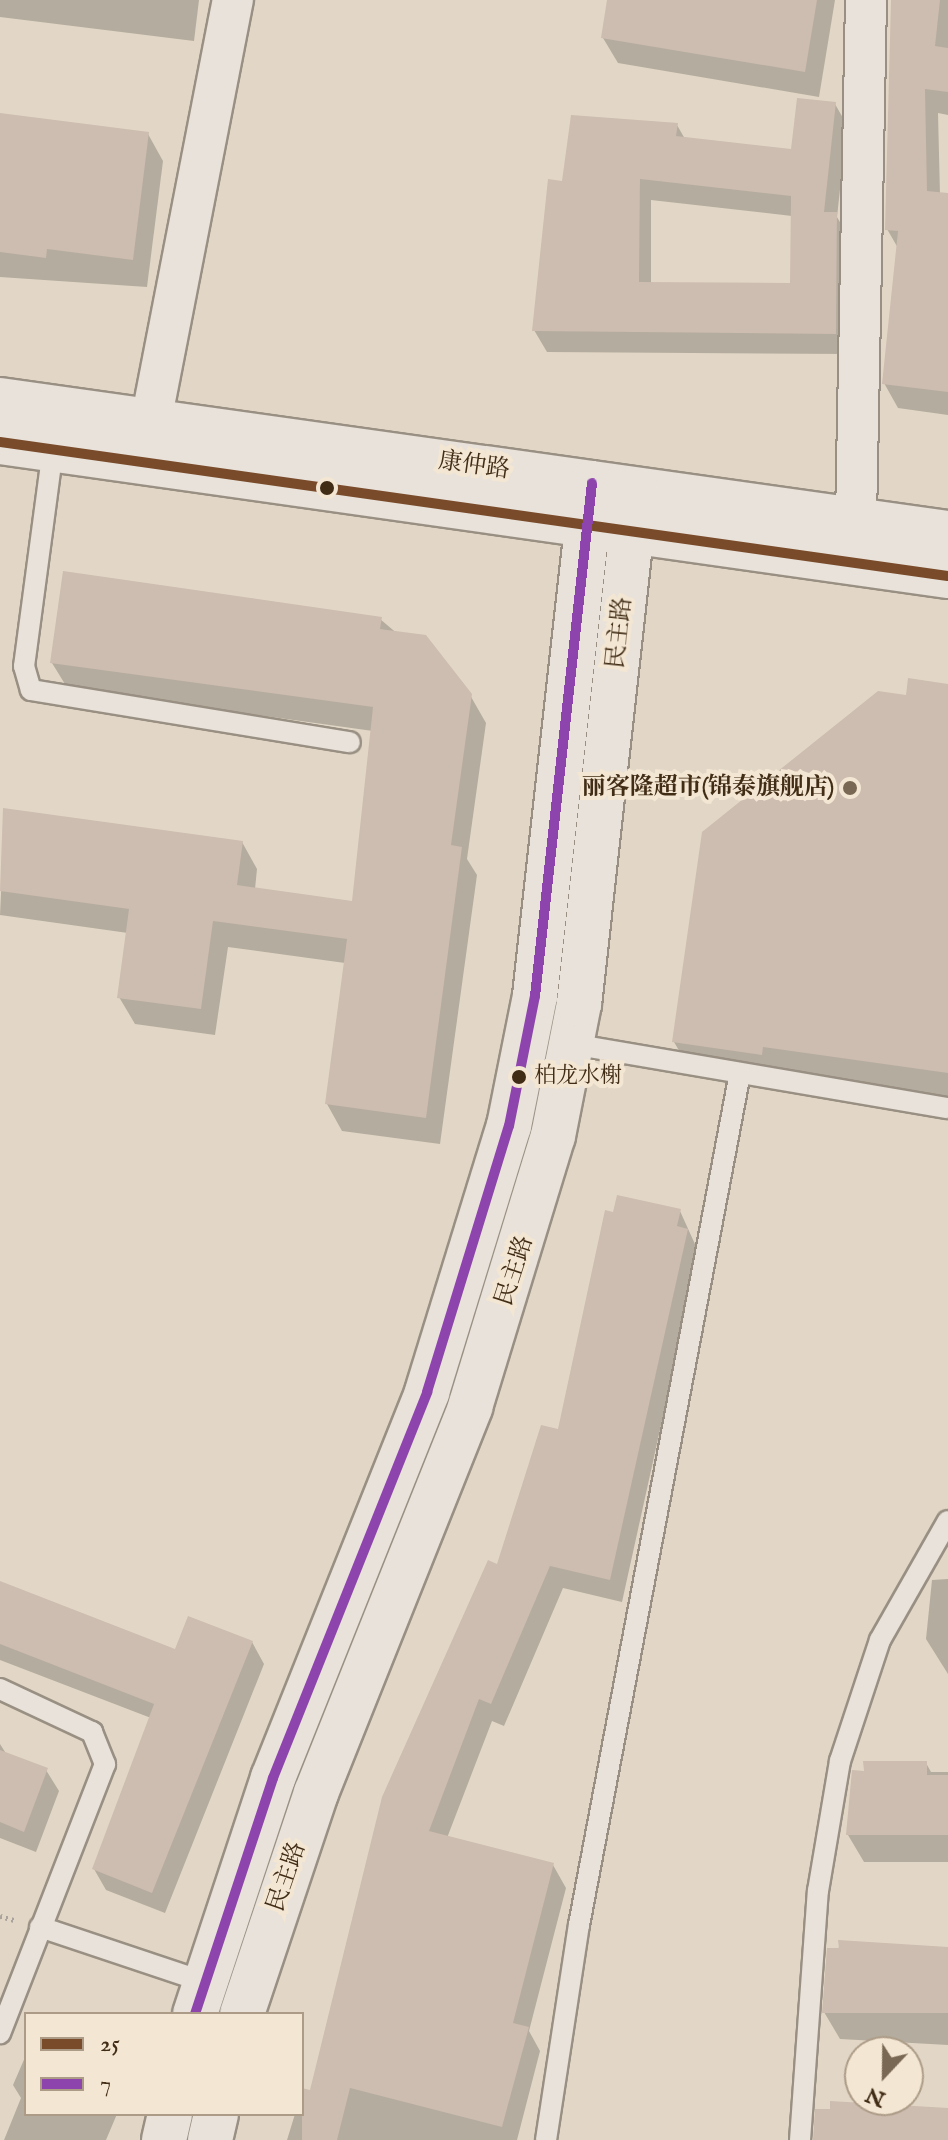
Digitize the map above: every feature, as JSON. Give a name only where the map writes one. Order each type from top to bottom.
[{"type":"main road","name":"康仲路","points":[[0,400],[151,421],[590,504]]},
{"type":"main road","name":"康仲路","points":[[0,442],[634,510],[948,576]]},
{"type":"main road","name":"民主路","points":[[199,1998],[273,1778],[427,1392],[490,1196],[535,996],[590,504]]},
{"type":"main road","name":"康仲路","points":[[634,510],[856,520],[948,533]]},
{"type":"main road","name":"民主路","points":[[243,2012],[316,1793],[470,1407],[526,1238],[572,1044],[634,510]]},
{"type":"main road","points":[[164,2140],[170,2116]]},
{"type":"main road","points":[[210,2140],[216,2116]]},
{"type":"street","points":[[151,421],[233,0]]},
{"type":"street","points":[[856,520],[866,0]]},
{"type":"lane","points":[[53,449],[24,666],[31,690],[350,742]]},
{"type":"lane","points":[[572,1044],[948,1108]]},
{"type":"lane","points":[[546,2140],[584,1894],[740,1073]]},
{"type":"lane","points":[[800,2140],[818,1891],[840,1761],[880,1640],[948,1521]]},
{"type":"lane","points":[[0,1689],[92,1732],[104,1753],[0,2033]]},
{"type":"lane","points":[[40,1927],[199,1998]]},
{"type":"building","points":[[607,0],[817,0],[805,72],[601,38]]},
{"type":"building","points":[[891,0],[940,0],[935,46],[948,48],[948,92],[925,89],[927,191],[948,193],[948,392],[882,384],[898,231],[885,230]]},
{"type":"building","points":[[797,98],[836,102],[824,212],[837,212],[836,334],[532,331],[548,179],[562,181],[571,115],[678,123],[676,136],[791,149]],"holes":[[[640,179],[791,196],[790,283],[639,282]]]},
{"type":"building","points":[[0,113],[149,132],[133,260],[47,249],[46,258],[0,252]]},
{"type":"building","points":[[63,571],[382,617],[380,629],[426,635],[472,694],[451,845],[462,847],[426,1118],[325,1104],[347,939],[213,921],[201,1009],[117,998],[129,909],[0,891],[3,808],[243,841],[237,885],[352,901],[373,707],[50,663]]},
{"type":"building","points":[[908,678],[948,684],[948,1073],[763,1047],[762,1055],[672,1042],[702,832],[878,691],[906,695]]},
{"type":"building","points":[[617,1195],[681,1209],[677,1226],[688,1229],[610,1580],[550,1566],[491,1704],[479,1699],[429,1831],[554,1863],[513,2023],[529,2027],[502,2127],[350,2088],[337,2140],[302,2140],[304,2088],[310,2090],[382,1797],[488,1560],[497,1564],[541,1425],[558,1429],[605,1210],[613,1212]]},
{"type":"building","points":[[0,1581],[175,1649],[188,1616],[253,1641],[152,1893],[92,1869],[154,1704],[0,1644]]},
{"type":"building","points":[[0,1750],[48,1768],[24,1832],[0,1822]]},
{"type":"building","points":[[863,1761],[927,1761],[927,1775],[948,1775],[948,1835],[846,1835],[852,1770],[864,1771]]},
{"type":"building","points":[[838,1940],[948,1947],[948,2013],[822,2013],[827,1948],[839,1948]]},
{"type":"building","points":[[830,2101],[844,2102],[844,2116],[924,2116],[924,2107],[948,2108],[948,2140],[813,2140],[815,2109],[830,2109]]},
{"type":"transit line","name":"25","points":[[0,442],[948,576]]},
{"type":"transit line","name":"7","points":[[196,2012],[273,1778],[427,1392],[509,1126],[535,996],[592,483]]},
{"type":"place","name":"丽客隆超市(锦泰旗舰店)","points":[[850,788]]},
{"type":"place","name":"柏龙水榭","points":[[519,1077]]}]
